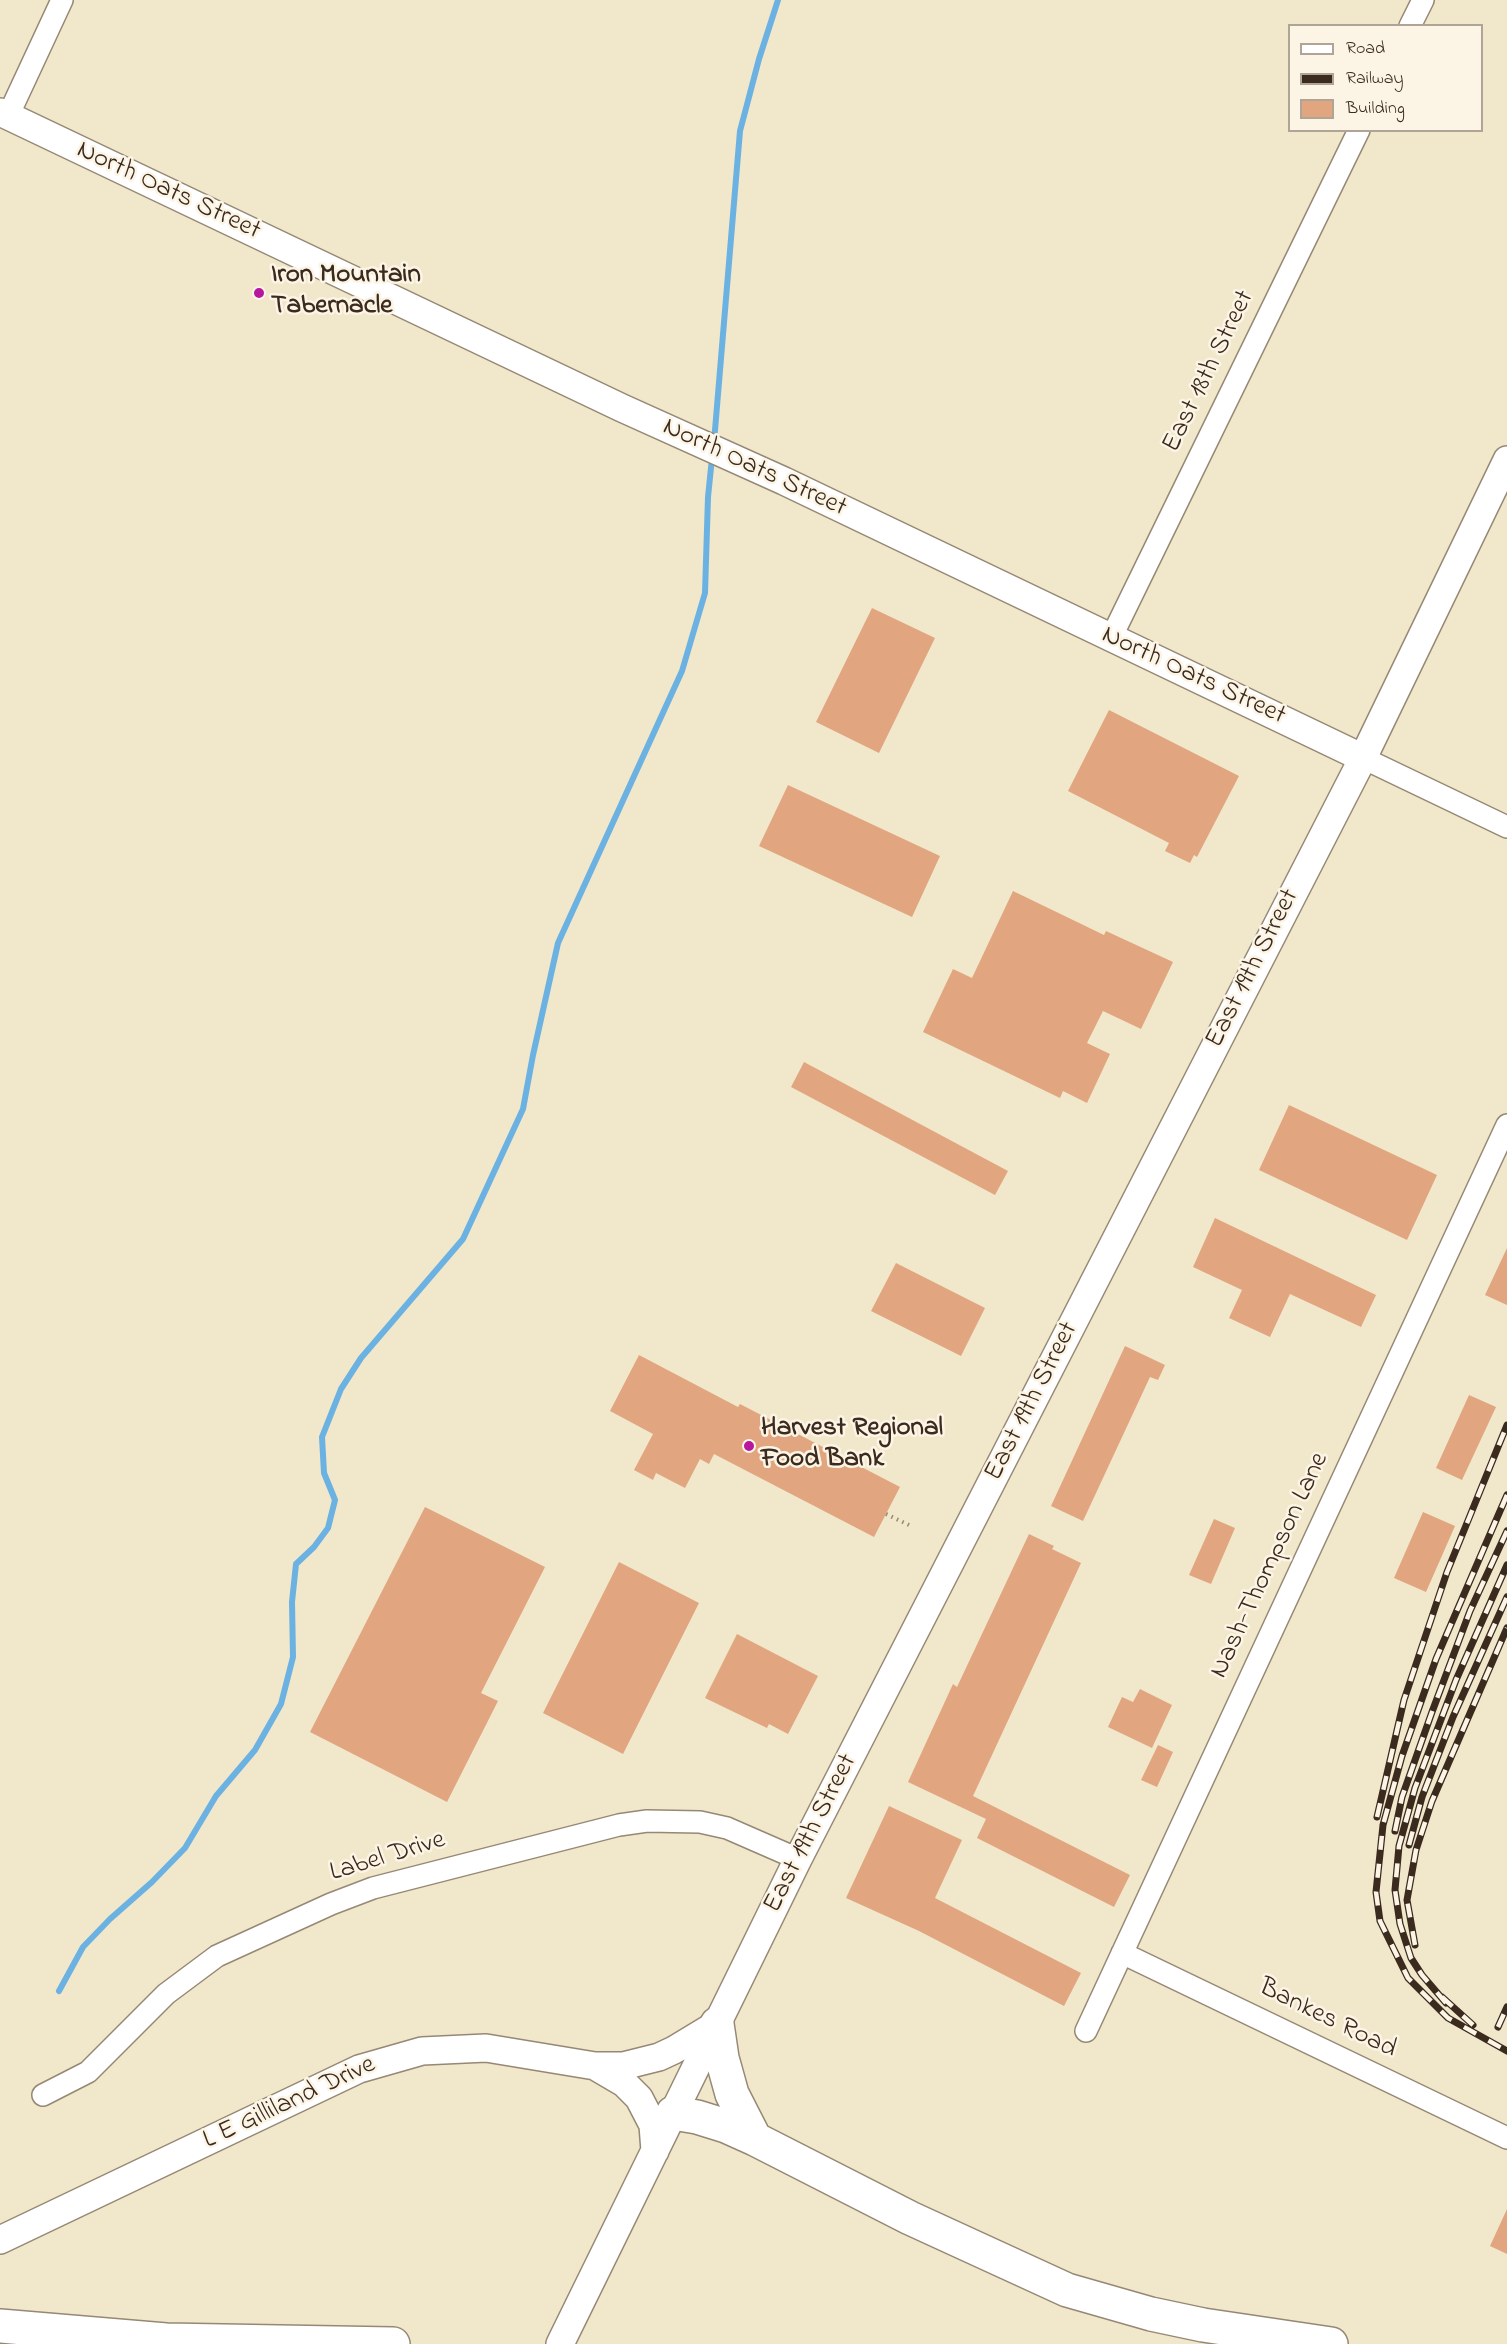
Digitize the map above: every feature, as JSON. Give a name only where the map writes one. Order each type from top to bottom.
[{"type":"highway","points":[[717,2024],[722,2058],[732,2094],[755,2139]]},
{"type":"highway","points":[[674,2113],[717,2123],[755,2139],[910,2218],[1067,2290],[1151,2314],[1203,2325],[1331,2344]]},
{"type":"highway","points":[[0,2326],[166,2340],[393,2344]]},
{"type":"street","points":[[4,114],[62,0]]},
{"type":"street","points":[[1411,24],[1423,0]]},
{"type":"street","name":"North Oats Street","points":[[4,114],[746,464],[1507,827]]},
{"type":"street","name":"East 18th Street","points":[[1111,638],[1358,132]]},
{"type":"street","name":"East 19th Street","points":[[560,2344],[798,1859],[1363,758],[1507,460]]},
{"type":"street","name":"Nash-Thompson Lane","points":[[1086,2031],[1507,1125]]},
{"type":"street","name":"Label Drive","points":[[43,2095],[88,2072],[166,1994],[217,1956],[331,1904],[373,1888],[619,1825],[647,1821],[700,1822],[727,1828],[798,1859]]},
{"type":"street","name":"Bankes Road","points":[[1122,1953],[1507,2138]]},
{"type":"street","points":[[595,2066],[623,2066],[659,2057],[675,2050],[717,2024]]},
{"type":"street","name":"L E Gilliland Drive","points":[[0,2240],[328,2083],[387,2059],[422,2051],[486,2048],[595,2066],[624,2083],[639,2098],[653,2125],[655,2151]]},
{"type":"path","points":[[886,1514],[911,1526]]},
{"type":"building","points":[[872,608],[935,638],[879,753],[816,722]]},
{"type":"building","points":[[1109,710],[1239,776],[1197,857],[1194,855],[1190,863],[1165,851],[1169,843],[1068,791]]},
{"type":"building","points":[[788,785],[940,856],[912,917],[759,846]]},
{"type":"building","points":[[1013,891],[1104,935],[1106,931],[1173,962],[1141,1029],[1103,1011],[1087,1043],[1110,1054],[1087,1103],[1063,1091],[1060,1098],[923,1032],[953,969],[972,978]]},
{"type":"building","points":[[804,1062],[1008,1171],[995,1195],[791,1087]]},
{"type":"building","points":[[1289,1105],[1437,1175],[1407,1240],[1259,1170]]},
{"type":"building","points":[[1215,1218],[1376,1295],[1361,1327],[1290,1294],[1270,1337],[1229,1318],[1242,1290],[1193,1267]]},
{"type":"building","points":[[1507,1248],[1507,1305],[1485,1295]]},
{"type":"building","points":[[896,1263],[985,1308],[961,1356],[871,1311]]},
{"type":"building","points":[[1125,1346],[1165,1365],[1158,1380],[1150,1377],[1083,1521],[1051,1506]]},
{"type":"building","name":"Harvest Regional Food Bank","points":[[639,1355],[738,1407],[740,1404],[900,1487],[874,1537],[714,1454],[709,1464],[700,1459],[685,1488],[656,1473],[653,1480],[634,1470],[653,1434],[610,1411]]},
{"type":"building","points":[[1469,1395],[1496,1407],[1462,1480],[1436,1468]]},
{"type":"building","points":[[425,1507],[545,1567],[481,1693],[498,1701],[447,1802],[310,1732]]},
{"type":"building","points":[[1423,1512],[1455,1526],[1426,1592],[1394,1578]]},
{"type":"building","points":[[1214,1519],[1235,1528],[1211,1584],[1189,1575]]},
{"type":"building","points":[[1029,1534],[1054,1546],[1052,1549],[1081,1563],[973,1796],[1130,1875],[1114,1907],[977,1838],[986,1819],[908,1782],[953,1684],[957,1687]]},
{"type":"building","points":[[619,1562],[699,1603],[623,1754],[543,1713]]},
{"type":"building","points":[[737,1634],[818,1676],[788,1734],[769,1724],[767,1728],[705,1698]]},
{"type":"building","points":[[1140,1689],[1172,1705],[1152,1748],[1108,1727],[1122,1697],[1133,1702]]},
{"type":"building","points":[[1158,1745],[1173,1752],[1157,1787],[1141,1780]]},
{"type":"building","points":[[889,1806],[962,1840],[935,1898],[1081,1973],[1064,2006],[919,1931],[846,1898]]},
{"type":"building","points":[[1507,2209],[1507,2254],[1490,2246]]},
{"type":"waterway","points":[[714,442],[740,131],[759,59],[778,0]]},
{"type":"waterway","points":[[59,1991],[83,1947],[185,1848],[216,1796],[255,1750],[281,1704],[293,1657],[292,1602],[296,1564],[314,1547],[328,1528],[335,1500],[324,1473],[322,1437],[341,1389],[361,1358],[463,1239],[523,1109],[558,943],[682,671],[705,593],[708,497],[712,458]]},
{"type":"railway","points":[[1377,1817],[1404,1700],[1447,1572],[1507,1425]]},
{"type":"railway","points":[[1507,1495],[1436,1659],[1402,1756],[1383,1825],[1376,1892],[1380,1921],[1408,1978],[1448,2018],[1507,2051]]},
{"type":"railway","points":[[1395,1831],[1402,1797],[1432,1712],[1470,1611],[1507,1531]]},
{"type":"railway","points":[[1446,2003],[1411,1958],[1400,1924],[1395,1890],[1399,1846],[1415,1788],[1456,1680],[1507,1565]]},
{"type":"railway","points":[[1409,1845],[1422,1797],[1453,1717],[1507,1597]]},
{"type":"railway","points":[[1415,1945],[1407,1900],[1416,1850],[1432,1801],[1507,1628]]},
{"type":"railway","points":[[1442,1997],[1473,2025]]},
{"type":"railway","points":[[1498,2027],[1507,2007]]},
{"type":"place","name":"Iron Mountain Tabernacle","points":[[259,293]]},
{"type":"place","name":"Harvest Regional Food Bank","points":[[749,1446]]}]
